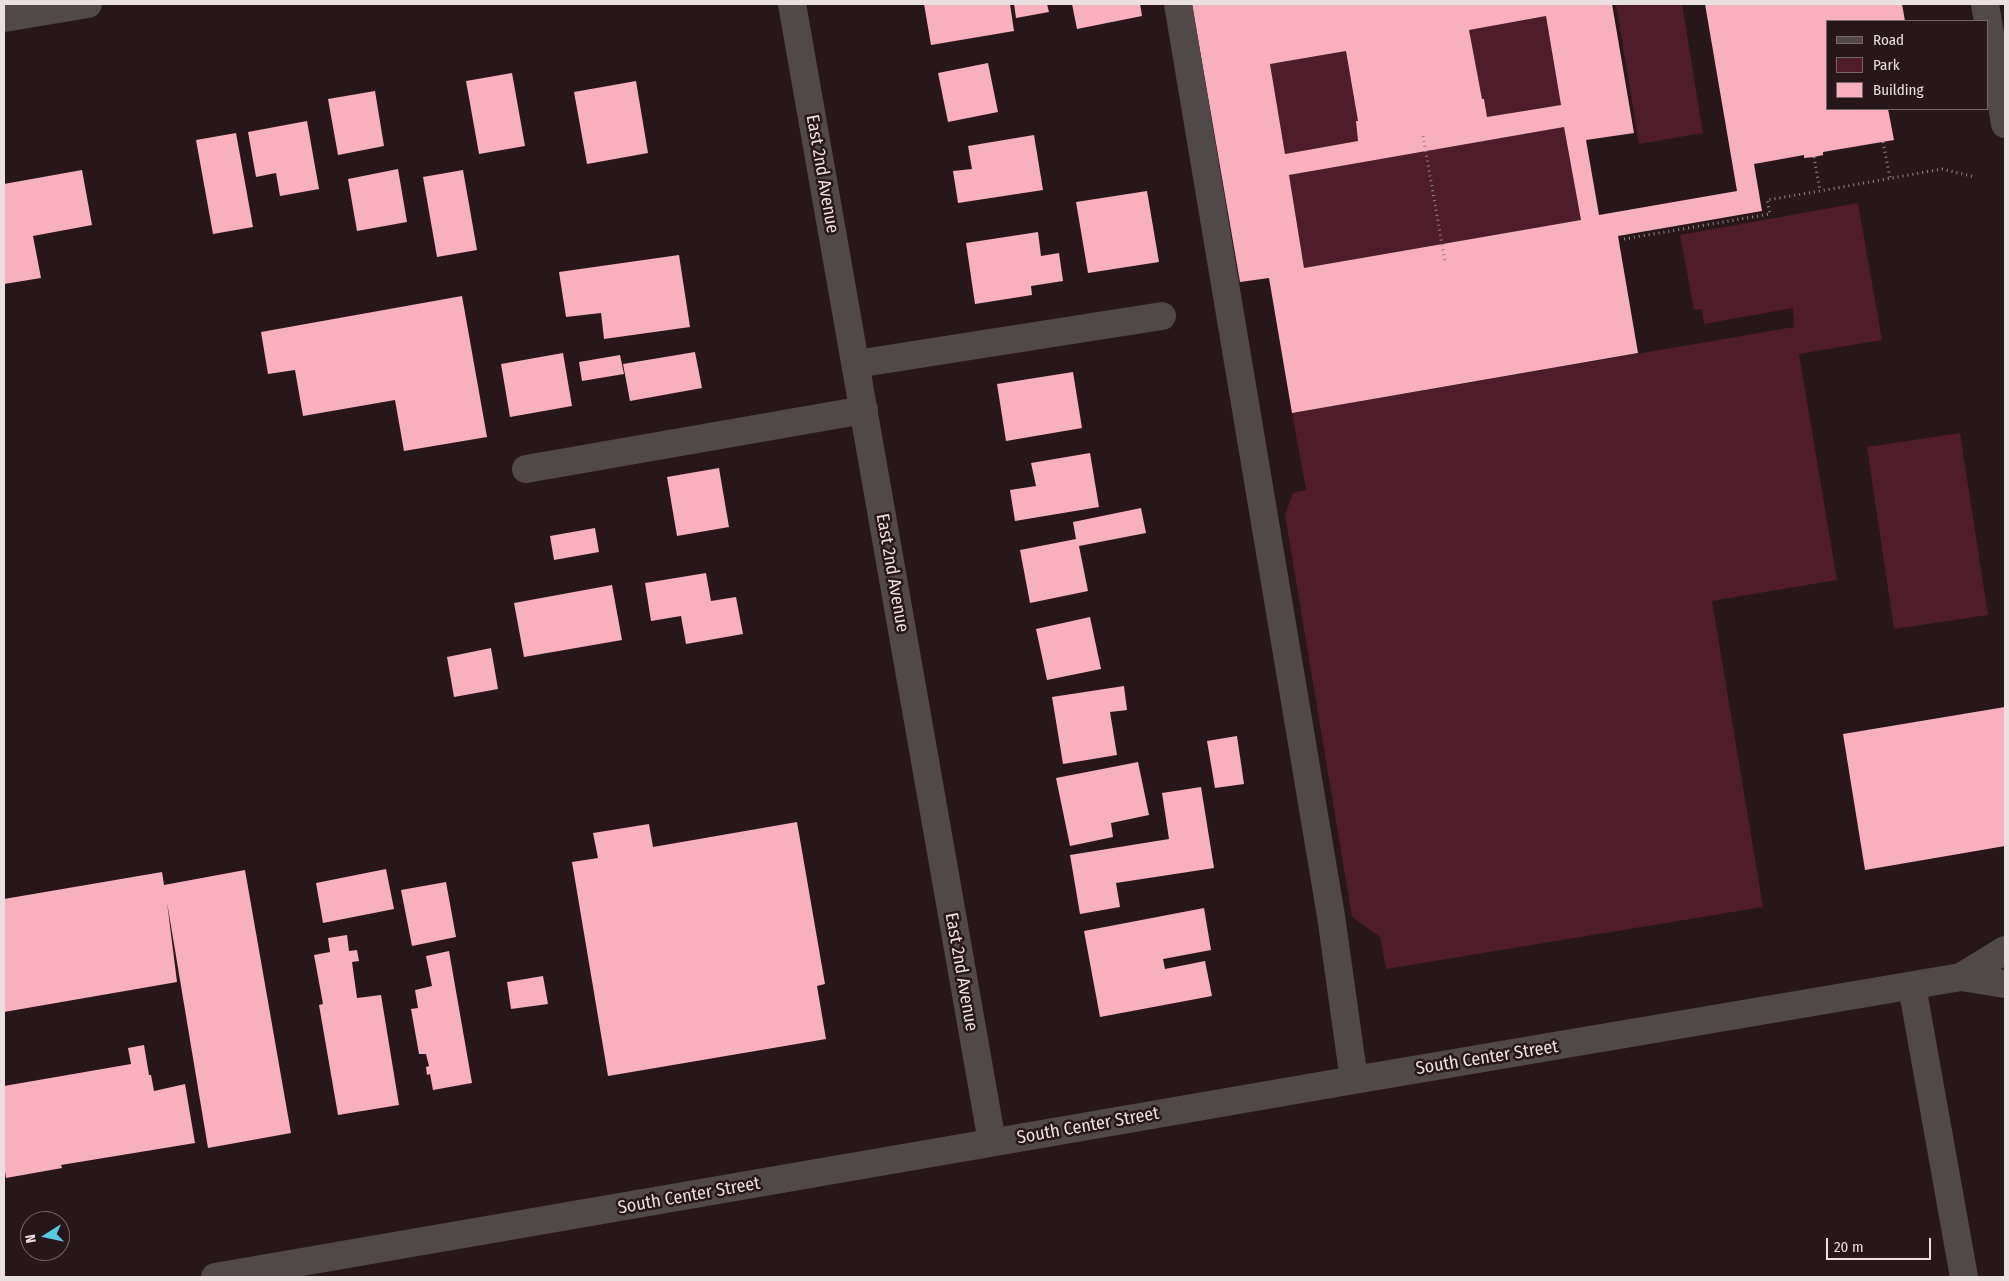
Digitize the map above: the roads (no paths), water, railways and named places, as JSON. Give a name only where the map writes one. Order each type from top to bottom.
[{"type":"street","points":[[4,18],[88,4]]},
{"type":"street","name":"East 2nd Avenue","points":[[792,4],[992,1142]]},
{"type":"street","points":[[1178,4],[1331,916],[1354,1080]]},
{"type":"street","points":[[1985,4],[1988,20]]},
{"type":"street","points":[[1989,28],[2005,124]]},
{"type":"street","points":[[856,364],[1162,316]]},
{"type":"street","points":[[526,469],[864,410]]},
{"type":"street","name":"South Center Street","points":[[1961,977],[2005,950]]},
{"type":"street","name":"South Center Street","points":[[215,1277],[1961,977],[2005,984]]},
{"type":"street","points":[[1912,986],[1964,1277]]}]
